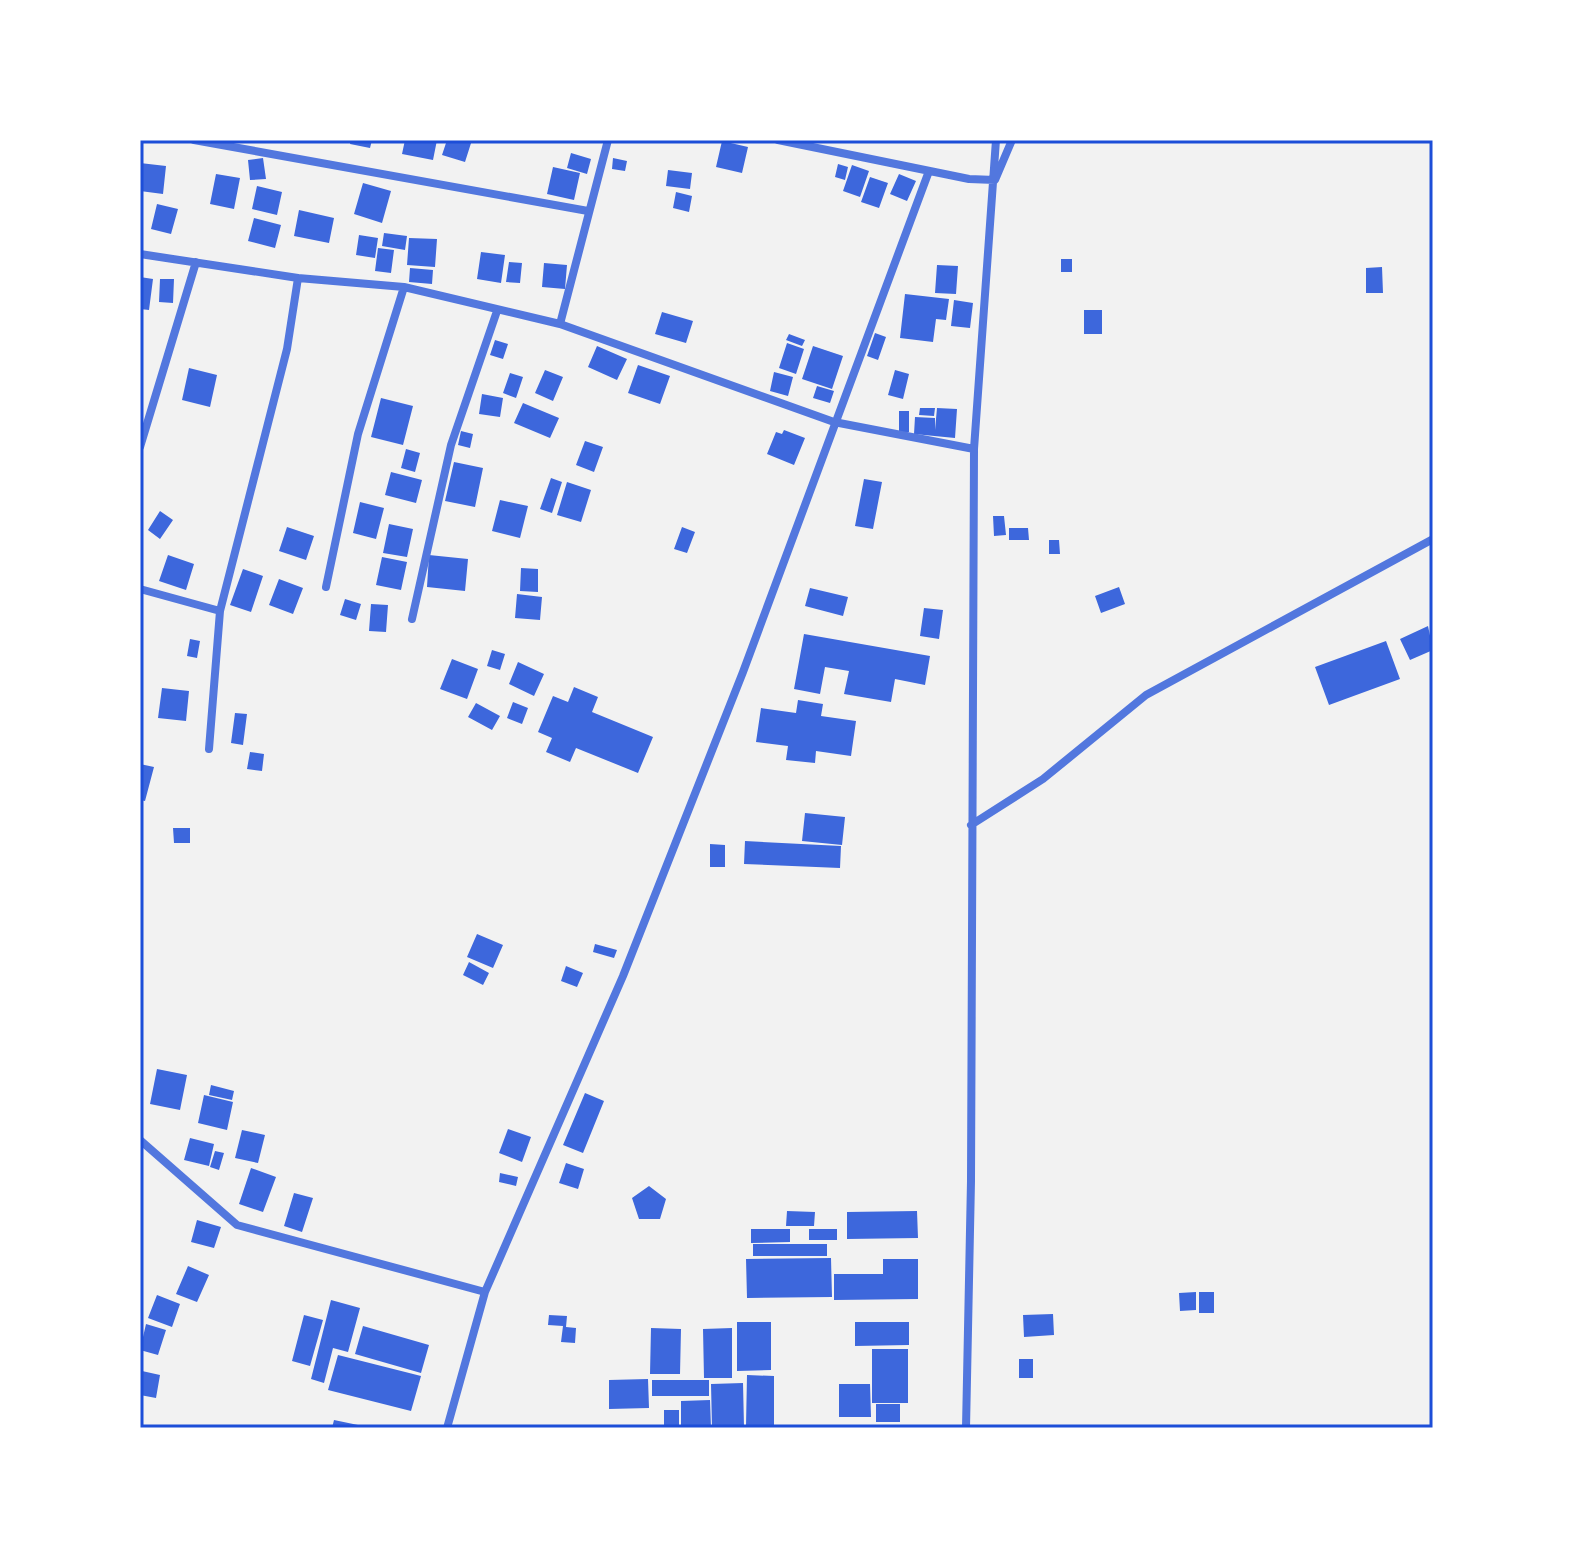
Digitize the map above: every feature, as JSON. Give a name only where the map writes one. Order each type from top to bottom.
[{"type":"street","points":[[194,140],[588,211]]},
{"type":"street","points":[[560,324],[608,140]]},
{"type":"street","points":[[778,140],[929,171],[995,180]]},
{"type":"street","points":[[966,1428],[971,1181],[974,449],[996,140]]},
{"type":"street","points":[[995,180],[1012,140]]},
{"type":"street","points":[[447,1428],[485,1292],[623,976],[743,672],[929,171]]},
{"type":"street","points":[[140,254],[298,278],[404,287],[560,324],[834,422],[974,449]]},
{"type":"street","points":[[140,447],[196,262]]},
{"type":"street","points":[[209,749],[220,611],[287,349],[298,278]]},
{"type":"street","points":[[326,587],[358,434],[404,287]]},
{"type":"street","points":[[412,619],[451,445],[497,311]]},
{"type":"street","points":[[971,825],[1043,779],[1146,695],[1433,539]]},
{"type":"street","points":[[140,589],[220,611]]},
{"type":"street","points":[[140,1140],[237,1225],[485,1292]]},
{"type":"building","points":[[351,140],[372,140],[370,148],[350,144]]},
{"type":"building","points":[[405,140],[437,140],[433,160],[402,154]]},
{"type":"building","points":[[447,140],[472,140],[465,162],[442,155]]},
{"type":"building","points":[[722,141],[748,147],[742,173],[716,167]]},
{"type":"building","points":[[571,153],[591,159],[587,174],[567,168]]},
{"type":"building","points":[[263,158],[266,179],[250,180],[248,160]]},
{"type":"building","points":[[613,158],[627,161],[625,171],[612,169]]},
{"type":"building","points":[[140,163],[166,166],[163,194],[140,191]]},
{"type":"building","points":[[838,164],[848,167],[845,180],[835,177]]},
{"type":"building","points":[[852,165],[869,171],[860,197],[843,191]]},
{"type":"building","points":[[553,167],[580,173],[574,200],[547,194]]},
{"type":"building","points":[[668,170],[692,173],[690,189],[666,186]]},
{"type":"building","points":[[216,174],[240,178],[234,209],[210,204]]},
{"type":"building","points":[[899,174],[916,181],[907,201],[890,194]]},
{"type":"building","points":[[870,177],[888,183],[879,208],[861,202]]},
{"type":"building","points":[[363,183],[391,191],[382,223],[354,214]]},
{"type":"building","points":[[257,186],[282,192],[277,215],[252,209]]},
{"type":"building","points":[[676,192],[692,196],[689,212],[673,208]]},
{"type":"building","points":[[157,204],[178,209],[171,234],[151,229]]},
{"type":"building","points":[[299,210],[334,218],[329,243],[294,236]]},
{"type":"building","points":[[254,218],[281,225],[275,248],[248,241]]},
{"type":"building","points":[[384,233],[407,236],[405,250],[382,246]]},
{"type":"building","points":[[359,235],[378,238],[375,258],[356,255]]},
{"type":"building","points":[[409,238],[437,239],[435,267],[407,265]]},
{"type":"building","points":[[378,248],[394,250],[391,273],[375,271]]},
{"type":"building","points":[[481,252],[505,255],[501,283],[477,279]]},
{"type":"building","points":[[1061,259],[1072,259],[1072,272],[1061,272]]},
{"type":"building","points":[[509,262],[522,263],[520,283],[506,282]]},
{"type":"building","points":[[544,263],[567,265],[565,289],[542,287]]},
{"type":"building","points":[[937,265],[958,266],[956,294],[935,293]]},
{"type":"building","points":[[1382,267],[1383,293],[1366,293],[1366,268]]},
{"type":"building","points":[[410,268],[433,270],[432,284],[409,282]]},
{"type":"building","points":[[140,277],[153,279],[149,310],[140,309]]},
{"type":"building","points":[[160,279],[174,279],[173,303],[159,302]]},
{"type":"building","points":[[905,294],[949,299],[946,320],[936,319],[933,342],[900,338]]},
{"type":"building","points":[[954,300],[973,303],[970,328],[951,326]]},
{"type":"building","points":[[1084,310],[1102,310],[1102,334],[1084,334]]},
{"type":"building","points":[[662,312],[693,321],[686,343],[655,334]]},
{"type":"building","points":[[875,333],[886,337],[878,360],[867,356]]},
{"type":"building","points":[[789,334],[805,340],[802,346],[786,340]]},
{"type":"building","points":[[495,340],[508,344],[503,359],[490,355]]},
{"type":"building","points":[[787,343],[804,349],[796,374],[779,368]]},
{"type":"building","points":[[597,346],[627,359],[617,380],[588,367]]},
{"type":"building","points":[[813,346],[843,356],[832,389],[802,379]]},
{"type":"building","points":[[638,365],[670,376],[660,404],[628,393]]},
{"type":"building","points":[[189,368],[217,375],[210,407],[182,400]]},
{"type":"building","points":[[545,370],[563,377],[553,401],[535,393]]},
{"type":"building","points":[[895,370],[909,374],[903,399],[888,395]]},
{"type":"building","points":[[774,372],[793,377],[788,396],[770,391]]},
{"type":"building","points":[[510,373],[523,377],[516,398],[503,393]]},
{"type":"building","points":[[817,386],[834,391],[830,403],[813,398]]},
{"type":"building","points":[[482,394],[503,398],[500,417],[479,414]]},
{"type":"building","points":[[381,398],[413,406],[403,445],[371,437]]},
{"type":"building","points":[[523,403],[559,418],[550,438],[514,423]]},
{"type":"building","points":[[920,408],[935,408],[934,416],[919,415]]},
{"type":"building","points":[[937,408],[957,409],[955,438],[914,434],[915,417],[935,418],[935,430]]},
{"type":"building","points":[[899,411],[909,411],[909,432],[899,432]]},
{"type":"building","points":[[784,430],[805,438],[794,465],[767,454],[776,432],[782,434]]},
{"type":"building","points":[[461,431],[473,434],[470,448],[458,445]]},
{"type":"building","points":[[585,441],[603,447],[594,472],[576,465]]},
{"type":"building","points":[[406,449],[420,453],[415,472],[401,468]]},
{"type":"building","points":[[454,462],[483,468],[475,507],[445,501]]},
{"type":"building","points":[[391,472],[422,480],[416,503],[385,495]]},
{"type":"building","points":[[551,478],[562,482],[552,513],[540,509]]},
{"type":"building","points":[[864,479],[882,482],[873,529],[855,526]]},
{"type":"building","points":[[567,482],[591,490],[581,522],[557,515]]},
{"type":"building","points":[[500,500],[528,506],[520,538],[492,531]]},
{"type":"building","points":[[360,502],[384,508],[376,539],[353,533]]},
{"type":"building","points":[[160,511],[173,520],[160,539],[148,530]]},
{"type":"building","points":[[993,516],[1004,516],[1006,535],[994,536]]},
{"type":"building","points":[[389,524],[413,529],[407,557],[383,553]]},
{"type":"building","points":[[287,527],[314,536],[306,560],[279,551]]},
{"type":"building","points":[[682,527],[695,532],[687,553],[674,549]]},
{"type":"building","points":[[1009,528],[1028,528],[1029,540],[1009,540]]},
{"type":"building","points":[[1049,540],[1059,540],[1060,554],[1049,554]]},
{"type":"building","points":[[168,555],[194,564],[186,590],[159,581]]},
{"type":"building","points":[[429,555],[468,559],[465,591],[427,587]]},
{"type":"building","points":[[382,557],[407,562],[401,590],[376,585]]},
{"type":"building","points":[[521,568],[538,569],[538,592],[520,591]]},
{"type":"building","points":[[243,569],[263,576],[251,612],[230,605]]},
{"type":"building","points":[[279,579],[303,588],[293,614],[269,605]]},
{"type":"building","points":[[1119,587],[1125,604],[1101,613],[1095,596]]},
{"type":"building","points":[[810,588],[848,597],[843,616],[805,606]]},
{"type":"building","points":[[517,594],[542,597],[540,620],[515,618]]},
{"type":"building","points":[[345,599],[361,604],[356,620],[340,615]]},
{"type":"building","points":[[371,604],[388,605],[386,632],[369,631]]},
{"type":"building","points":[[924,608],[943,610],[939,639],[920,636]]},
{"type":"building","points":[[1428,626],[1433,650],[1410,660],[1400,639]]},
{"type":"building","points":[[804,634],[930,656],[925,685],[895,679],[891,702],[844,694],[849,671],[825,667],[820,694],[794,689]]},
{"type":"building","points":[[190,639],[200,641],[197,658],[187,656]]},
{"type":"building","points":[[1386,641],[1400,679],[1329,705],[1315,667]]},
{"type":"building","points":[[492,650],[505,654],[500,670],[487,666]]},
{"type":"building","points":[[452,659],[478,669],[467,699],[440,689]]},
{"type":"building","points":[[518,662],[544,674],[534,696],[509,684]]},
{"type":"building","points":[[574,687],[598,697],[592,712],[653,737],[638,773],[576,748],[570,762],[546,752],[552,738],[538,732],[553,696],[568,702]]},
{"type":"building","points":[[162,688],[189,691],[186,721],[158,718]]},
{"type":"building","points":[[798,700],[823,704],[821,716],[856,721],[851,756],[816,751],[815,763],[786,760],[788,746],[756,742],[761,708],[796,713]]},
{"type":"building","points":[[513,702],[528,708],[522,724],[507,718]]},
{"type":"building","points":[[476,703],[500,716],[492,730],[468,717]]},
{"type":"building","points":[[235,713],[247,714],[243,745],[231,743]]},
{"type":"building","points":[[250,752],[264,754],[262,771],[247,769]]},
{"type":"building","points":[[140,764],[154,767],[145,801],[140,800]]},
{"type":"building","points":[[805,813],[845,817],[842,845],[802,841]]},
{"type":"building","points":[[173,828],[190,828],[190,843],[174,843]]},
{"type":"building","points":[[745,841],[841,846],[840,868],[744,864]]},
{"type":"building","points":[[710,844],[725,845],[725,867],[710,867]]},
{"type":"building","points":[[477,934],[503,945],[493,968],[467,957]]},
{"type":"building","points":[[595,944],[617,950],[614,958],[593,952]]},
{"type":"building","points":[[469,962],[489,973],[483,985],[463,975]]},
{"type":"building","points":[[566,966],[583,973],[577,987],[561,981]]},
{"type":"building","points":[[157,1069],[187,1075],[180,1110],[150,1104]]},
{"type":"building","points":[[211,1085],[234,1091],[232,1100],[209,1095]]},
{"type":"building","points":[[585,1093],[604,1101],[583,1153],[563,1145]]},
{"type":"building","points":[[204,1095],[233,1102],[227,1130],[198,1123]]},
{"type":"building","points":[[508,1129],[531,1137],[522,1162],[499,1153]]},
{"type":"building","points":[[242,1130],[265,1135],[258,1163],[235,1158]]},
{"type":"building","points":[[190,1138],[214,1144],[209,1166],[184,1160]]},
{"type":"building","points":[[215,1151],[224,1153],[219,1170],[210,1167]]},
{"type":"building","points":[[566,1163],[584,1169],[578,1189],[559,1183]]},
{"type":"building","points":[[251,1168],[276,1177],[263,1212],[239,1204]]},
{"type":"building","points":[[500,1173],[518,1177],[516,1186],[499,1182]]},
{"type":"building","points":[[649,1186],[666,1199],[660,1219],[639,1219],[632,1198]]},
{"type":"building","points":[[294,1193],[313,1198],[302,1232],[284,1226]]},
{"type":"building","points":[[787,1211],[815,1212],[814,1226],[786,1226]]},
{"type":"building","points":[[917,1211],[918,1238],[847,1239],[847,1212]]},
{"type":"building","points":[[197,1220],[221,1227],[214,1248],[191,1242]]},
{"type":"building","points":[[751,1229],[790,1229],[790,1242],[751,1243]]},
{"type":"building","points":[[809,1229],[837,1229],[837,1240],[809,1240]]},
{"type":"building","points":[[753,1244],[827,1244],[827,1256],[753,1256]]},
{"type":"building","points":[[831,1258],[832,1297],[747,1298],[746,1259]]},
{"type":"building","points":[[883,1259],[918,1259],[918,1299],[834,1300],[834,1274],[883,1274]]},
{"type":"building","points":[[188,1266],[209,1275],[197,1302],[176,1294]]},
{"type":"building","points":[[1196,1292],[1196,1310],[1180,1311],[1179,1293]]},
{"type":"building","points":[[1199,1292],[1214,1292],[1214,1313],[1199,1313]]},
{"type":"building","points":[[157,1295],[180,1304],[172,1327],[148,1318]]},
{"type":"building","points":[[331,1300],[360,1308],[348,1352],[333,1348],[324,1383],[311,1379]]},
{"type":"building","points":[[1053,1314],[1054,1335],[1024,1337],[1023,1315]]},
{"type":"building","points":[[304,1315],[323,1320],[310,1366],[292,1361]]},
{"type":"building","points":[[549,1315],[567,1316],[566,1327],[576,1328],[575,1343],[561,1342],[563,1326],[548,1325]]},
{"type":"building","points":[[737,1322],[771,1322],[771,1370],[737,1371]]},
{"type":"building","points":[[855,1322],[909,1322],[909,1345],[855,1346]]},
{"type":"building","points":[[146,1324],[166,1330],[158,1355],[140,1350]]},
{"type":"building","points":[[363,1326],[429,1345],[421,1373],[355,1354]]},
{"type":"building","points":[[651,1328],[681,1329],[680,1374],[650,1374]]},
{"type":"building","points":[[732,1328],[732,1378],[704,1378],[703,1329]]},
{"type":"building","points":[[872,1349],[908,1349],[908,1403],[872,1403]]},
{"type":"building","points":[[338,1355],[421,1376],[411,1411],[328,1390]]},
{"type":"building","points":[[1019,1359],[1033,1359],[1033,1378],[1019,1378]]},
{"type":"building","points":[[142,1371],[160,1375],[156,1398],[140,1395]]},
{"type":"building","points":[[747,1375],[774,1376],[774,1427],[746,1426]]},
{"type":"building","points":[[648,1379],[649,1408],[609,1409],[609,1380]]},
{"type":"building","points":[[652,1380],[709,1380],[709,1396],[652,1396]]},
{"type":"building","points":[[743,1383],[744,1427],[712,1428],[711,1384]]},
{"type":"building","points":[[839,1384],[870,1384],[871,1417],[839,1417]]},
{"type":"building","points":[[710,1400],[711,1428],[681,1428],[681,1401]]},
{"type":"building","points":[[876,1404],[900,1404],[900,1422],[876,1422]]},
{"type":"building","points":[[664,1410],[679,1410],[679,1428],[664,1428]]},
{"type":"building","points":[[334,1420],[358,1425],[357,1428],[332,1428]]}]
